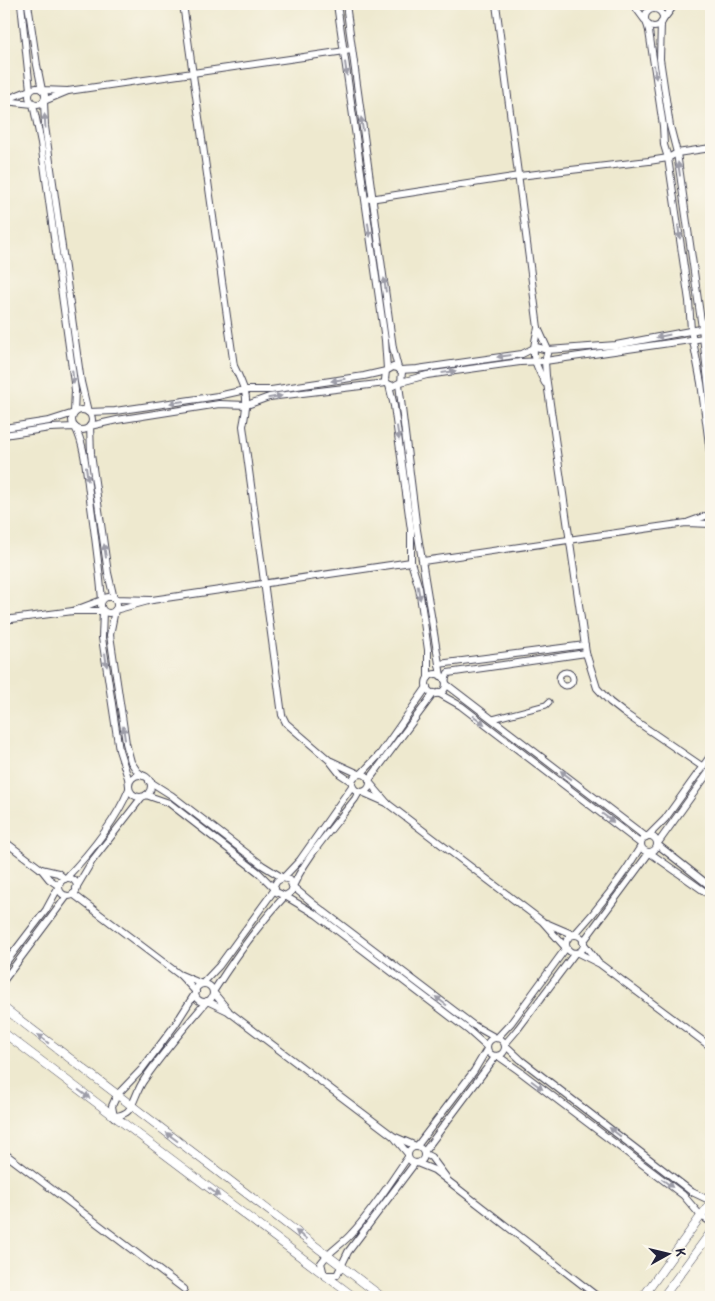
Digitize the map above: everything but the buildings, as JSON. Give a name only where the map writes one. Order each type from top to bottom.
[{"type":"street","points":[[21,4],[30,90],[28,97],[33,104],[48,171]]},
{"type":"street","points":[[28,4],[37,65],[45,96],[48,171],[66,300],[75,390],[72,420],[79,434],[84,453],[100,568],[102,600],[100,607],[103,611],[102,638],[119,750],[128,778],[129,788],[134,795],[169,803],[258,872],[278,894],[324,916]]},
{"type":"street","points":[[183,4],[234,366],[245,390],[247,405],[243,426],[282,715],[286,723],[329,760],[340,774],[360,792],[388,804]]},
{"type":"street","points":[[114,1116],[125,1114],[143,1081],[186,1023],[212,997],[213,992],[274,908],[291,892],[292,886],[300,872],[360,792],[367,790],[370,782],[436,693],[443,691],[444,680],[439,664],[423,561],[394,406],[384,377],[386,370],[380,306],[337,4]]},
{"type":"street","points":[[114,1116],[112,1106],[117,1095],[148,1061],[175,1025],[198,987],[219,966],[275,890],[277,881],[283,878],[300,860],[352,784],[354,777],[360,774],[380,754],[427,687],[428,650],[419,588],[411,562],[409,491],[400,383],[402,376],[387,305],[346,4]]},
{"type":"street","points":[[496,4],[538,328],[548,350],[545,361],[548,388],[586,653],[597,688],[610,702],[703,767]]},
{"type":"street","points":[[633,4],[649,31],[662,117],[664,146],[668,158],[689,301],[692,339],[701,383],[711,460]]},
{"type":"street","points":[[645,22],[653,27],[662,22],[675,4]]},
{"type":"street","points":[[645,22],[646,12],[654,6],[662,12],[660,59],[670,126],[677,153],[702,328],[711,408]]},
{"type":"street","points":[[22,19],[30,18]]},
{"type":"street","points":[[4,101],[36,88],[68,91],[352,50]]},
{"type":"street","points":[[4,101],[38,104],[68,91]]},
{"type":"street","points":[[364,200],[519,176],[668,158],[677,153],[711,148]]},
{"type":"street","points":[[66,300],[81,382],[88,412],[92,418],[90,426],[92,463],[108,573],[117,604],[110,635],[126,742],[137,771],[262,865],[283,878],[290,880],[292,886],[324,916],[458,1018],[487,1048],[491,1055],[497,1056],[683,1195],[701,1216],[711,1222]]},
{"type":"street","points":[[380,306],[387,305]]},
{"type":"street","points":[[4,428],[49,421],[74,414],[79,410],[88,412],[134,408],[218,396],[245,390],[271,390],[364,376],[393,367],[417,369],[522,354],[536,347],[548,350],[616,344],[711,327]]},
{"type":"street","points":[[538,328],[532,349],[534,362],[548,388]]},
{"type":"street","points":[[4,435],[50,428],[75,427],[85,430],[90,426],[117,420],[219,404],[247,405],[269,398],[388,384],[393,386],[427,375],[545,361],[711,336]]},
{"type":"street","points":[[475,360],[476,368]]},
{"type":"street","points":[[686,523],[711,514]]},
{"type":"street","points":[[423,561],[686,523],[711,524]]},
{"type":"street","points":[[4,620],[73,611],[103,611],[111,613],[115,610],[152,600],[411,562]]},
{"type":"street","points":[[73,611],[106,597],[152,600]]},
{"type":"street","points":[[439,664],[585,645]]},
{"type":"street","points":[[444,680],[448,673],[586,653]]},
{"type":"street","points":[[428,678],[436,674],[591,795],[647,836],[655,838],[658,844],[711,887]]},
{"type":"street","points":[[427,687],[461,706],[586,801],[641,845],[644,851],[711,896]]},
{"type":"street","points":[[493,719],[546,705],[549,702]]},
{"type":"street","points":[[324,1275],[321,1263],[326,1255],[334,1251],[352,1234],[408,1156],[409,1150],[416,1146],[474,1071],[490,1040],[496,1038],[511,1023],[566,948],[567,938],[574,935],[593,913],[630,864],[643,839],[665,818],[711,755]]},
{"type":"street","points":[[329,760],[366,776],[388,804],[542,921],[569,952],[576,953],[600,964],[711,1048]]},
{"type":"street","points":[[324,1275],[337,1275],[348,1252],[416,1163],[422,1161],[424,1153],[497,1056],[504,1052],[505,1045],[576,953],[582,949],[584,943],[649,853],[655,851],[711,769]]},
{"type":"street","points":[[4,965],[46,910],[59,886],[84,860],[111,823],[122,806],[130,782],[135,776],[143,776]]},
{"type":"street","points":[[4,980],[72,893],[92,861],[150,789],[149,781]]},
{"type":"street","points":[[586,801],[591,795]]},
{"type":"street","points":[[111,823],[118,828]]},
{"type":"street","points":[[4,841],[41,869],[49,879],[59,886],[62,894],[72,893],[180,975],[196,992],[198,999],[228,1011],[393,1136],[422,1148],[424,1153],[431,1158],[450,1182]]},
{"type":"street","points":[[41,869],[73,881],[72,893]]},
{"type":"street","points":[[542,921],[579,936],[600,964]]},
{"type":"street","points":[[180,975],[210,986],[228,1011]]},
{"type":"street","points":[[4,1008],[382,1297]]},
{"type":"street","points":[[458,1018],[496,1038],[692,1192],[711,1202],[643,1297]]},
{"type":"street","points":[[4,1033],[354,1297]]},
{"type":"street","points":[[393,1136],[410,1161],[434,1170],[598,1297]]},
{"type":"street","points":[[4,1153],[184,1289]]},
{"type":"street","points":[[663,1297],[711,1232]]}]
